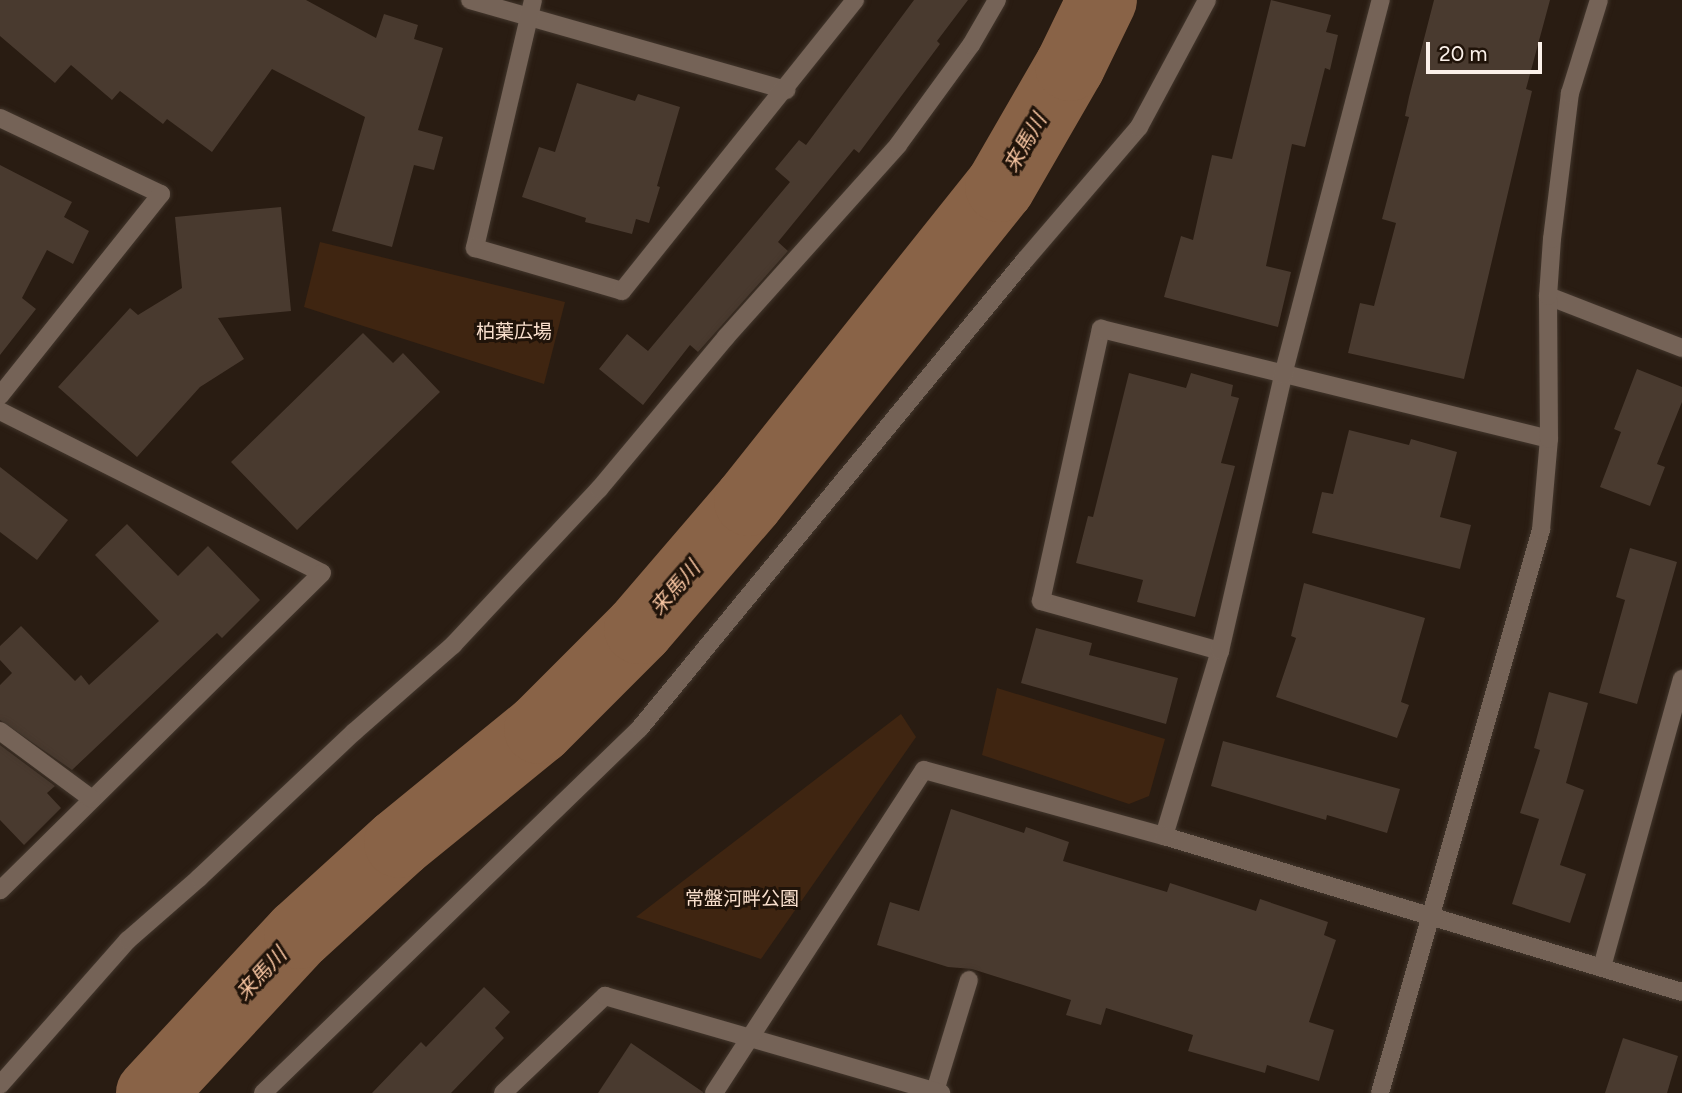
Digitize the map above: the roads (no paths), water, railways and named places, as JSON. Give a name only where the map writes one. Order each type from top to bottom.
[{"type":"street","points":[[470,0],[530,8],[786,90]]},
{"type":"street","points":[[530,8],[475,248],[622,291],[786,90],[855,0]]},
{"type":"street","points":[[0,1085],[128,940],[200,878],[354,732],[453,645],[599,489],[726,337],[898,145],[971,46],[997,0]]},
{"type":"street","points":[[263,1093],[640,728],[1016,270],[1139,127],[1207,0]]},
{"type":"street","points":[[1164,836],[1220,651],[1283,375],[1381,0]]},
{"type":"street","points":[[1380,1093],[1433,916],[1541,530],[1549,439],[1548,296],[1570,93],[1599,0]]},
{"type":"street","points":[[0,118],[161,194],[0,396]]},
{"type":"street","points":[[1548,296],[1682,348]]},
{"type":"street","points":[[1220,651],[1041,601],[1101,329],[1549,439]]},
{"type":"street","points":[[0,411],[322,573],[0,890]]},
{"type":"street","points":[[1602,967],[1682,679]]},
{"type":"street","points":[[0,731],[92,799]]},
{"type":"street","points":[[714,1093],[749,1035],[924,770],[1164,836],[1682,992]]},
{"type":"street","points":[[503,1093],[605,996],[749,1035],[938,1092],[969,980]]},
{"type":"waterway","name":"来馬川","points":[[151,1093],[299,934],[399,843],[539,729],[639,629],[749,501],[1000,187],[1070,66],[1102,0]]},
{"type":"park label","name":"柏葉広場","points":[[514,332]]},
{"type":"park label","name":"常盤河畔公園","points":[[742,899]]}]
